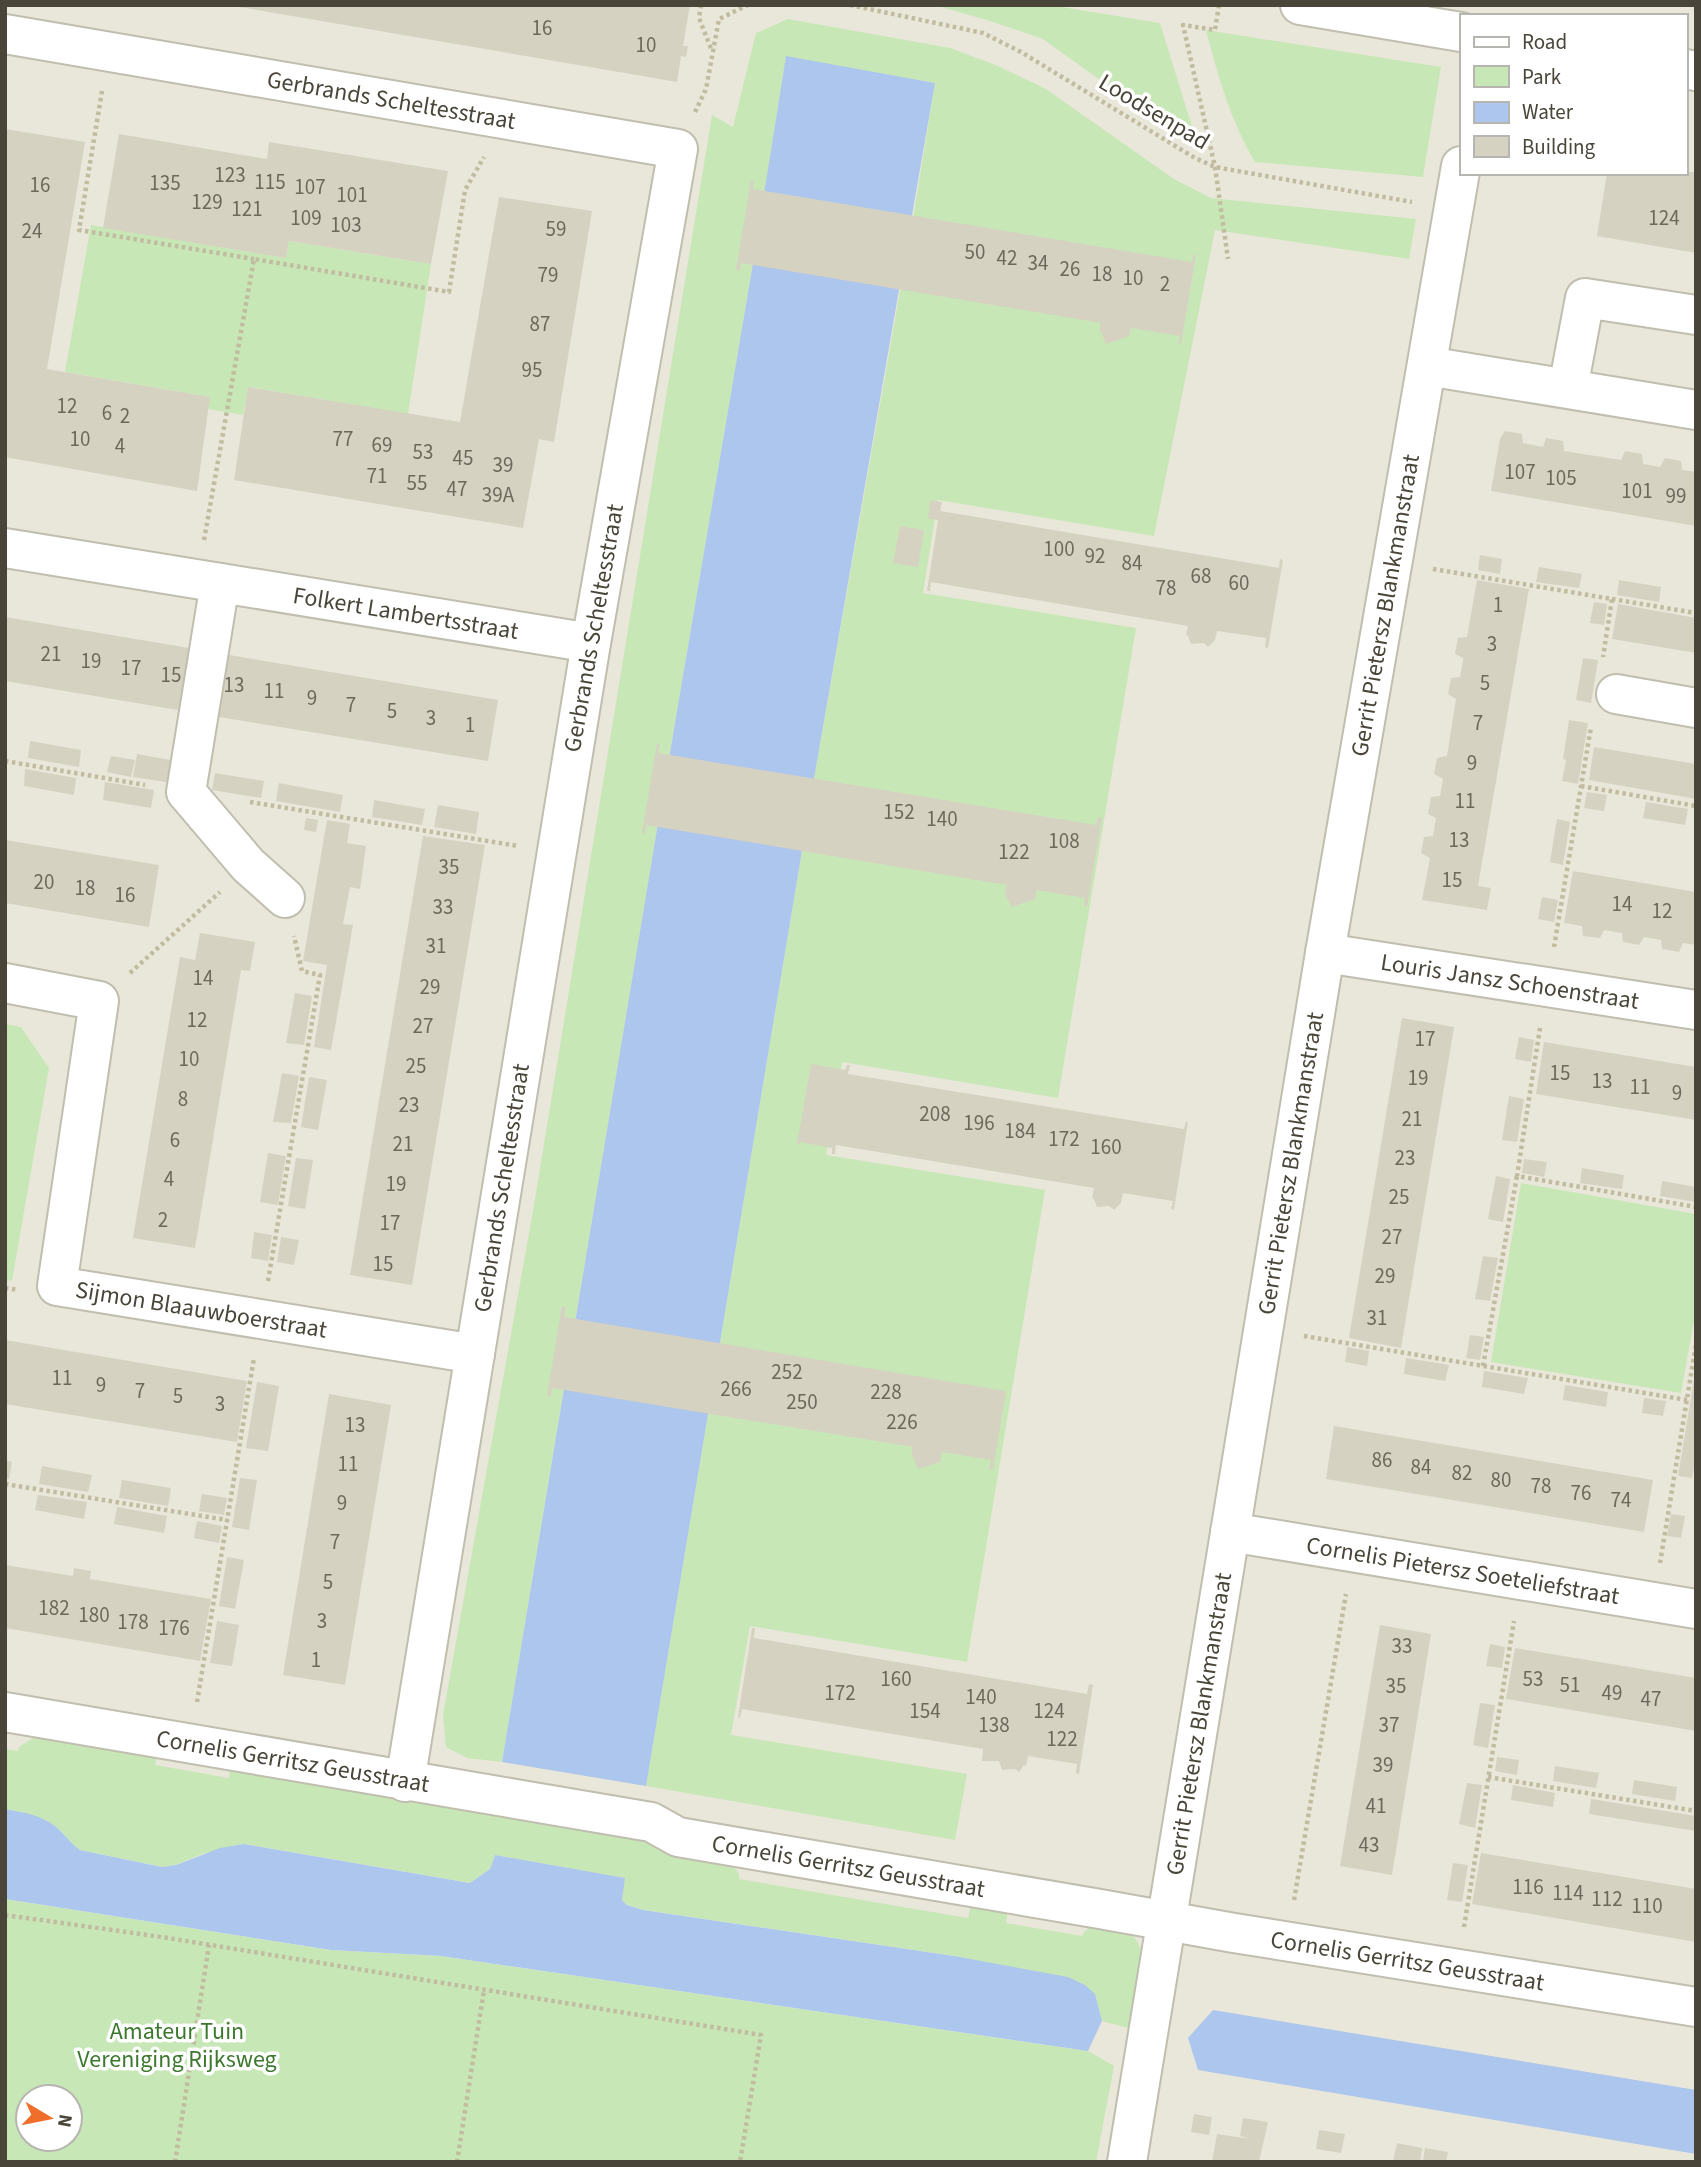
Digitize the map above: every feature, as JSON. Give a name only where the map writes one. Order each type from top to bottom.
[{"type":"street","points":[[1300,5],[1460,32]]},
{"type":"street","name":"Gerbrands Scheltesstraat","points":[[5,34],[678,149],[591,643],[405,1782]]},
{"type":"street","name":"Gerrit Pietersz Blankmanstraat","points":[[1127,2162],[1325,953],[1460,172]]},
{"type":"street","points":[[1568,388],[1585,298],[1696,315]]},
{"type":"street","points":[[1427,366],[1696,410]]},
{"type":"street","name":"Folkert Lambertsstraat","points":[[5,548],[591,643]]},
{"type":"street","points":[[208,581],[186,792],[248,865],[285,898]]},
{"type":"street","points":[[1603,692],[1696,708]]},
{"type":"street","name":"Louris Jansz Schoenstraat","points":[[1325,953],[1696,1010]]},
{"type":"street","points":[[5,983],[99,1002]]},
{"type":"street","name":"Sijmon Blaauwboerstraat","points":[[99,1002],[57,1286],[475,1354]]},
{"type":"street","name":"Cornelis Pietersz Soeteliefstraat","points":[[1230,1532],[1696,1609]]},
{"type":"street","name":"Cornelis Gerritsz Geusstraat","points":[[5,1712],[651,1822],[678,1837],[1165,1922],[1696,2007]]},
{"type":"path","points":[[701,5],[699,18],[712,52]]},
{"type":"path","points":[[678,149],[706,89],[719,19],[748,5]]},
{"type":"path","name":"Loodsenpad","points":[[850,5],[983,33],[1021,52],[1195,158],[1215,167],[1454,209]]},
{"type":"path","points":[[1219,5],[1215,30],[1183,25],[1215,167],[1228,259]]},
{"type":"path","points":[[109,51],[79,230],[449,292],[465,190],[484,160],[491,117]]},
{"type":"path","points":[[208,581],[254,259]]},
{"type":"path","points":[[1393,562],[1696,612]]},
{"type":"path","points":[[1483,1366],[1581,786],[1603,692],[1612,599]]},
{"type":"path","points":[[5,761],[557,852]]},
{"type":"path","points":[[1581,786],[1696,806]]},
{"type":"path","points":[[99,1002],[248,865]]},
{"type":"path","points":[[1517,1176],[1696,1207]]},
{"type":"path","points":[[1263,1329],[1687,1400]]},
{"type":"path","points":[[1653,1602],[1696,1344]]},
{"type":"path","points":[[5,1484],[227,1520]]},
{"type":"path","points":[[1286,1942],[1353,1552]]},
{"type":"path","points":[[1457,1969],[1521,1579]]},
{"type":"path","points":[[1488,1777],[1696,1811]]},
{"type":"path","points":[[5,1915],[209,1945],[761,2035],[740,2162]]},
{"type":"path","points":[[175,2162],[209,1945]]},
{"type":"path","points":[[457,2162],[484,1990]]},
{"type":"shaded area","points":[[5,5],[1696,5],[1696,2162],[1060,2162],[1096,1968],[5,1770]]},
{"type":"green space","points":[[934,5],[1050,5],[1160,23],[1198,146],[1189,144],[1043,39]]},
{"type":"green space","points":[[788,19],[950,48],[998,66],[1046,89],[1174,179],[1211,198],[1416,219],[1409,259],[1215,230],[1154,536],[938,500],[923,593],[1136,628],[1058,1098],[842,1062],[826,1155],[1045,1190],[967,1662],[750,1626],[731,1735],[967,1774],[955,1840],[646,1786],[816,767],[935,83],[786,57],[502,1762],[467,1758],[446,1747],[443,1715],[534,1205],[712,115],[733,127],[756,33]]},
{"type":"green space","points":[[1206,30],[1441,67],[1423,177],[1255,162],[1232,114]]},
{"type":"green space","points":[[91,225],[286,258],[289,241],[431,264],[408,414],[249,387],[243,415],[208,409],[210,397],[65,372]]},
{"type":"green space","points":[[5,1024],[21,1027],[49,1068],[12,1281],[5,1280]]},
{"type":"green space","points":[[1521,1183],[1696,1214],[1696,1309],[1681,1393],[1491,1362]]},
{"type":"green space","points":[[36,1736],[157,1756],[155,1765],[229,1778],[230,1769],[659,1840],[729,1860],[739,1874],[739,1879],[968,1918],[972,1901],[1008,1909],[1006,1923],[1082,1936],[1097,1921],[1117,1926],[1128,1931],[1137,1940],[1142,1951],[1143,1991],[1136,2030],[1102,2021],[1095,1994],[954,1956],[643,1910],[627,1905],[622,1900],[624,1878],[495,1855],[490,1869],[470,1883],[244,1844],[162,1867],[80,1850],[49,1823],[31,1815],[5,1809],[5,1749],[18,1751],[19,1747]]},
{"type":"green space","name":"Amateur Tuin Vereniging Rijksweg","points":[[5,1899],[331,1950],[441,1956],[1088,2051],[1114,2066],[1096,2162],[5,2162]]},
{"type":"water","points":[[786,56],[935,83],[816,767],[646,1786],[502,1762]]},
{"type":"water","points":[[5,1809],[31,1814],[50,1822],[80,1850],[162,1867],[176,1865],[220,1848],[244,1844],[470,1883],[490,1869],[495,1855],[625,1878],[622,1900],[627,1905],[643,1910],[954,1956],[1068,1977],[1085,1985],[1095,1994],[1102,2021],[1088,2051],[441,1956],[331,1950],[5,1899]]},
{"type":"water","points":[[1213,2010],[1696,2090],[1696,2154],[1198,2070],[1188,2038]]},
{"type":"building","points":[[228,5],[690,5],[683,46],[688,46],[686,57],[681,56],[677,82]]},
{"type":"building","points":[[5,129],[85,142],[47,369],[210,397],[197,491],[5,457]]},
{"type":"building","points":[[119,134],[267,159],[269,142],[448,171],[431,264],[289,241],[286,258],[103,228]]},
{"type":"building","points":[[1696,173],[1696,253],[1597,236],[1607,175]]},
{"type":"building","points":[[751,180],[754,181],[753,189],[1192,262],[1193,255],[1196,255],[1181,344],[1178,344],[1180,336],[1131,328],[1129,336],[1106,344],[1099,331],[1101,323],[741,263],[740,270],[736,270]]},
{"type":"building","points":[[499,197],[592,211],[554,442],[539,439],[523,528],[234,480],[248,387],[460,422]]},
{"type":"building","points":[[1505,431],[1522,434],[1523,443],[1543,447],[1546,438],[1563,441],[1564,451],[1621,460],[1625,451],[1642,454],[1643,464],[1660,467],[1665,458],[1681,461],[1682,470],[1696,472],[1696,526],[1491,491],[1500,439]]},
{"type":"building","points":[[930,500],[942,502],[940,511],[1279,568],[1280,559],[1283,560],[1268,648],[1265,647],[1266,638],[1217,631],[1215,640],[1208,647],[1204,643],[1191,644],[1186,635],[1188,626],[931,582],[930,591],[927,591],[938,520],[928,519]]},
{"type":"building","points":[[900,526],[924,530],[918,567],[893,563]]},
{"type":"building","points":[[1480,555],[1502,559],[1500,574],[1478,570]]},
{"type":"building","points":[[1539,567],[1582,574],[1579,588],[1536,582]]},
{"type":"building","points":[[1477,580],[1529,589],[1478,886],[1491,888],[1487,910],[1422,900],[1430,858],[1421,853],[1424,837],[1433,836],[1436,818],[1428,814],[1431,797],[1440,796],[1443,779],[1434,774],[1437,758],[1447,756],[1456,699],[1448,694],[1451,678],[1460,677],[1463,658],[1455,654],[1458,638],[1467,637]]},
{"type":"building","points":[[1619,580],[1661,587],[1659,602],[1617,595]]},
{"type":"building","points":[[1594,602],[1607,604],[1604,625],[1590,623]]},
{"type":"building","points":[[1618,604],[1696,618],[1696,653],[1612,639]]},
{"type":"building","points":[[5,617],[195,649],[184,711],[5,681]]},
{"type":"building","points":[[217,653],[498,700],[488,761],[207,715]]},
{"type":"building","points":[[1583,658],[1598,660],[1591,703],[1576,700]]},
{"type":"building","points":[[1569,720],[1588,723],[1578,784],[1562,781]]},
{"type":"building","points":[[30,741],[81,750],[79,767],[28,758]]},
{"type":"building","points":[[657,743],[660,744],[658,753],[1096,825],[1098,817],[1102,818],[1087,907],[1084,906],[1085,898],[1037,890],[1035,899],[1012,907],[1005,894],[1007,885],[646,825],[645,833],[642,833]]},
{"type":"building","points":[[1594,747],[1696,764],[1696,799],[1589,780]]},
{"type":"building","points":[[137,754],[176,761],[172,783],[133,777]]},
{"type":"building","points":[[111,756],[135,760],[131,777],[107,772]]},
{"type":"building","points":[[25,769],[76,778],[74,795],[24,786]]},
{"type":"building","points":[[215,773],[264,781],[261,798],[212,790]]},
{"type":"building","points":[[105,782],[154,790],[151,808],[103,800]]},
{"type":"building","points":[[279,783],[343,795],[340,812],[276,801]]},
{"type":"building","points":[[1587,792],[1607,795],[1604,811],[1584,808]]},
{"type":"building","points":[[374,800],[425,809],[422,825],[372,817]]},
{"type":"building","points":[[1646,802],[1688,809],[1685,825],[1643,818]]},
{"type":"building","points":[[438,805],[479,812],[476,834],[434,827]]},
{"type":"building","points":[[306,818],[318,820],[316,832],[304,830]]},
{"type":"building","points":[[1557,819],[1570,822],[1563,865],[1550,862]]},
{"type":"building","points":[[327,820],[350,824],[347,843],[366,846],[360,889],[350,887],[343,924],[353,925],[331,1050],[314,1047],[327,965],[303,961]]},
{"type":"building","points":[[423,836],[485,845],[412,1285],[350,1275]]},
{"type":"building","points":[[5,840],[159,865],[149,927],[5,903]]},
{"type":"building","points":[[1573,871],[1696,892],[1696,945],[1683,943],[1679,952],[1662,949],[1661,940],[1644,937],[1639,945],[1623,942],[1622,933],[1604,930],[1600,938],[1583,936],[1582,926],[1564,923]]},
{"type":"building","points":[[1542,897],[1558,900],[1554,922],[1538,919]]},
{"type":"building","points":[[200,933],[255,942],[250,971],[241,970],[195,1248],[133,1238],[180,957],[195,960]]},
{"type":"building","points":[[295,993],[312,996],[304,1045],[286,1043]]},
{"type":"building","points":[[1402,1018],[1454,1027],[1401,1348],[1349,1338]]},
{"type":"building","points":[[1519,1037],[1534,1040],[1531,1062],[1515,1059]]},
{"type":"building","points":[[1544,1042],[1696,1067],[1696,1120],[1536,1094]]},
{"type":"building","points":[[811,1064],[845,1070],[847,1065],[850,1065],[848,1074],[1184,1129],[1186,1121],[1188,1122],[1174,1209],[1171,1210],[1173,1201],[1123,1193],[1121,1203],[1114,1210],[1109,1206],[1097,1207],[1092,1198],[1094,1188],[836,1145],[835,1154],[832,1154],[832,1148],[800,1142],[800,1145],[797,1144]]},
{"type":"building","points":[[282,1073],[299,1076],[291,1123],[273,1122]]},
{"type":"building","points":[[309,1077],[327,1080],[318,1130],[301,1127]]},
{"type":"building","points":[[1509,1096],[1524,1099],[1517,1142],[1502,1140]]},
{"type":"building","points":[[268,1153],[286,1156],[278,1205],[260,1202]]},
{"type":"building","points":[[296,1158],[313,1160],[305,1209],[288,1206]]},
{"type":"building","points":[[1524,1159],[1547,1162],[1544,1177],[1522,1173]]},
{"type":"building","points":[[1582,1168],[1624,1175],[1622,1189],[1580,1183]]},
{"type":"building","points":[[1496,1176],[1510,1179],[1503,1222],[1488,1219]]},
{"type":"building","points":[[1662,1181],[1696,1187],[1696,1202],[1660,1196]]},
{"type":"building","points":[[254,1232],[272,1235],[268,1261],[251,1258]]},
{"type":"building","points":[[281,1237],[299,1240],[294,1265],[277,1262]]},
{"type":"building","points":[[1483,1256],[1498,1258],[1490,1301],[1475,1299]]},
{"type":"building","points":[[562,1306],[566,1307],[564,1317],[1006,1391],[993,1470],[989,1469],[991,1460],[942,1452],[940,1462],[918,1469],[911,1457],[913,1447],[552,1388],[551,1396],[547,1396]]},
{"type":"building","points":[[1470,1335],[1484,1337],[1480,1360],[1466,1358]]},
{"type":"building","points":[[5,1340],[247,1381],[237,1442],[5,1404]]},
{"type":"building","points":[[1347,1347],[1369,1351],[1367,1366],[1345,1362]]},
{"type":"building","points":[[1406,1358],[1449,1365],[1445,1381],[1404,1374]]},
{"type":"building","points":[[1484,1371],[1528,1378],[1524,1394],[1482,1387]]},
{"type":"building","points":[[1694,1379],[1696,1457],[1692,1478],[1678,1476]]},
{"type":"building","points":[[257,1382],[279,1386],[268,1451],[246,1448]]},
{"type":"building","points":[[1565,1385],[1608,1392],[1606,1407],[1563,1400]]},
{"type":"building","points":[[329,1394],[391,1405],[345,1685],[283,1675]]},
{"type":"building","points":[[1644,1398],[1666,1401],[1663,1416],[1642,1413]]},
{"type":"building","points":[[1334,1426],[1653,1480],[1644,1532],[1326,1479]]},
{"type":"building","points":[[5,1460],[12,1462],[9,1479],[5,1478]]},
{"type":"building","points":[[42,1466],[92,1475],[88,1492],[39,1484]]},
{"type":"building","points":[[240,1478],[257,1480],[249,1530],[232,1527]]},
{"type":"building","points":[[122,1480],[171,1488],[168,1506],[119,1498]]},
{"type":"building","points":[[202,1494],[227,1498],[224,1515],[199,1511]]},
{"type":"building","points":[[38,1495],[87,1502],[84,1519],[35,1510]]},
{"type":"building","points":[[117,1507],[167,1516],[164,1533],[114,1524]]},
{"type":"building","points":[[1671,1514],[1685,1516],[1681,1538],[1667,1536]]},
{"type":"building","points":[[197,1521],[222,1526],[219,1543],[194,1538]]},
{"type":"building","points":[[227,1557],[244,1560],[235,1609],[219,1606]]},
{"type":"building","points":[[5,1565],[73,1576],[74,1568],[91,1571],[90,1579],[211,1599],[200,1661],[5,1628]]},
{"type":"building","points":[[217,1621],[239,1625],[232,1666],[210,1663]]},
{"type":"building","points":[[1380,1625],[1431,1634],[1392,1875],[1340,1866]]},
{"type":"building","points":[[752,1628],[755,1628],[754,1638],[1087,1694],[1089,1684],[1093,1685],[1079,1774],[1076,1773],[1077,1764],[1028,1756],[1026,1766],[1019,1772],[1015,1769],[1002,1770],[999,1761],[982,1761],[983,1749],[742,1709],[740,1718],[738,1717]]},
{"type":"building","points":[[1490,1644],[1505,1647],[1502,1668],[1486,1666]]},
{"type":"building","points":[[1515,1648],[1696,1678],[1696,1731],[1506,1699]]},
{"type":"building","points":[[1480,1703],[1495,1705],[1488,1748],[1473,1745]]},
{"type":"building","points":[[1497,1757],[1519,1760],[1517,1775],[1495,1771]]},
{"type":"building","points":[[1555,1766],[1599,1773],[1596,1788],[1553,1781]]},
{"type":"building","points":[[1634,1780],[1677,1787],[1675,1801],[1632,1794]]},
{"type":"building","points":[[1467,1783],[1482,1785],[1475,1828],[1459,1824]]},
{"type":"building","points":[[1513,1785],[1555,1793],[1553,1807],[1511,1800]]},
{"type":"building","points":[[1591,1799],[1696,1816],[1696,1831],[1589,1814]]},
{"type":"building","points":[[1481,1853],[1696,1889],[1696,1942],[1472,1904]]},
{"type":"building","points":[[1453,1863],[1468,1865],[1462,1902],[1447,1900]]},
{"type":"building","points":[[1194,2114],[1212,2117],[1209,2135],[1191,2132]]},
{"type":"building","points":[[1243,2118],[1268,2122],[1259,2162],[1212,2162],[1217,2134],[1251,2139],[1240,2136]]},
{"type":"building","points":[[1319,2130],[1345,2134],[1341,2153],[1316,2149]]},
{"type":"building","points":[[1397,2143],[1422,2148],[1420,2162],[1393,2162]]},
{"type":"building","points":[[1425,2148],[1448,2152],[1446,2162],[1423,2162]]}]
